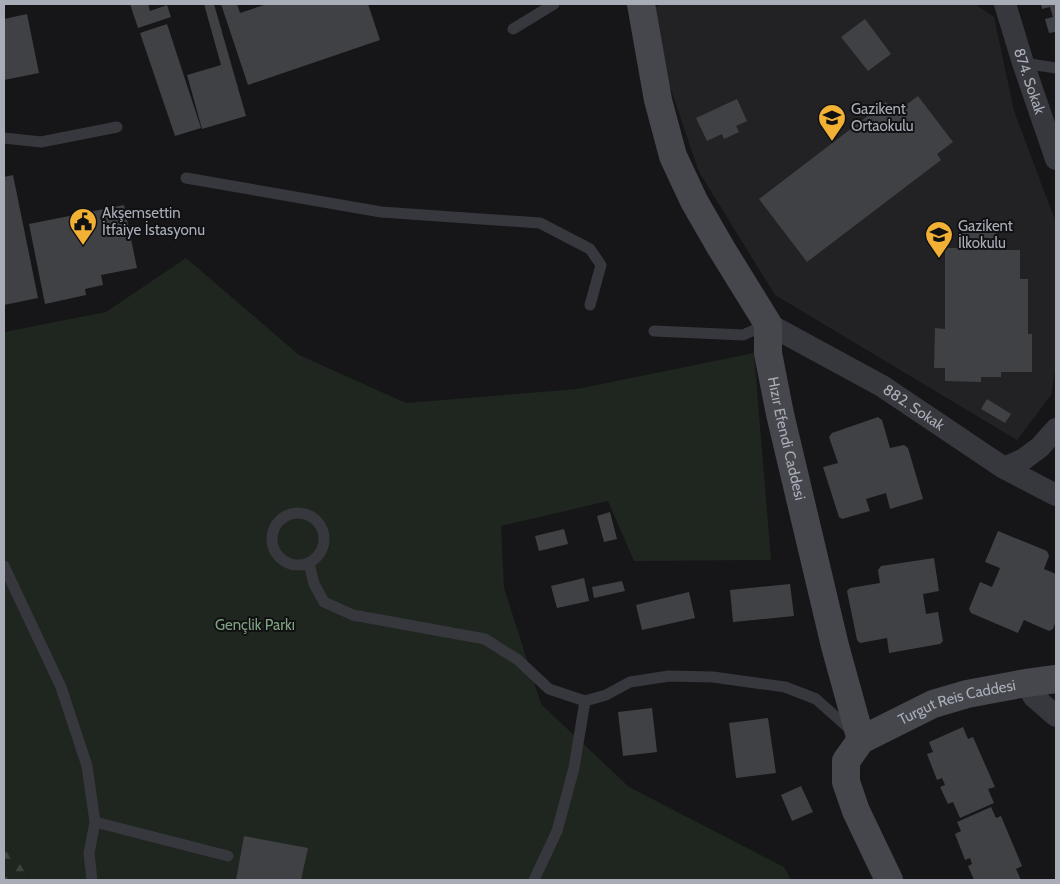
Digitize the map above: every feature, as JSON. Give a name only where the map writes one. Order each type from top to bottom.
[{"type":"street","points":[[641,4],[658,100],[674,156],[694,201],[768,324]]},
{"type":"street","name":"874. Sokak","points":[[1005,4],[1022,63],[1056,159]]},
{"type":"street","name":"882. Sokak","points":[[768,324],[882,386],[1004,468],[1056,495]]},
{"type":"street","name":"Hızır Efendi Caddesi","points":[[768,324],[768,352],[780,414],[836,646],[861,740]]},
{"type":"street","points":[[1004,468],[1024,459],[1040,447],[1056,429]]},
{"type":"street","name":"Turgut Reis Caddesi","points":[[861,740],[933,704],[967,694],[1056,679]]},
{"type":"street","points":[[1026,683],[1034,697],[1056,716]]},
{"type":"street","points":[[861,740],[846,761],[846,782],[856,811],[889,880]]},
{"type":"lane","points":[[514,29],[554,4]]},
{"type":"lane","points":[[1022,63],[1056,68]]},
{"type":"lane","points":[[4,138],[41,142],[117,127]]},
{"type":"lane","points":[[186,178],[381,212],[540,223],[590,249],[601,265],[590,305]]},
{"type":"lane","points":[[654,330],[743,335],[768,324]]},
{"type":"lane","points":[[299,513],[307,514],[321,525],[324,533],[322,551],[309,563],[291,564],[277,554],[272,538],[274,530],[283,517],[299,513]]},
{"type":"lane","points":[[309,563],[314,584],[324,602],[353,615],[486,640],[518,660],[549,689],[585,701],[606,695],[630,682],[669,676],[713,677],[785,687],[816,699],[861,740]]},
{"type":"lane","points":[[4,566],[61,687],[87,766],[95,822],[89,853],[92,880]]},
{"type":"lane","points":[[534,880],[557,831],[574,768],[585,701]]},
{"type":"lane","points":[[95,822],[228,856]]},
{"type":"shaded area","points":[[661,4],[975,4],[994,17],[1014,111],[1056,223],[1056,363],[1051,395],[1017,440],[775,295],[699,172],[649,25],[650,10]]},
{"type":"green space","name":"Gençlik Parkı","points":[[186,258],[299,355],[406,403],[577,389],[754,353],[771,560],[634,561],[608,501],[501,526],[504,588],[541,704],[629,787],[784,867],[791,880],[31,880],[4,839],[4,332],[106,312]]},
{"type":"green space","points":[[4,839],[31,880],[4,880]]},
{"type":"building","points":[[130,4],[148,4],[150,11],[167,5],[171,17],[138,28]]},
{"type":"building","points":[[204,4],[214,4],[246,116],[202,129],[187,75],[221,65]]},
{"type":"building","points":[[221,4],[237,4],[240,13],[267,4],[368,4],[380,40],[248,85]]},
{"type":"building","points":[[1041,4],[1056,4],[1056,36],[1055,32],[1049,33],[1045,19],[1053,17],[1050,7],[1042,9]]},
{"type":"building","points":[[27,14],[39,73],[4,80],[4,19]]},
{"type":"building","points":[[865,19],[891,54],[868,71],[841,37]]},
{"type":"building","points":[[167,24],[201,128],[175,136],[140,33]]},
{"type":"building","points":[[918,96],[953,142],[937,154],[941,160],[807,262],[759,199],[886,102],[895,113]]},
{"type":"building","points":[[737,99],[747,121],[736,126],[739,132],[724,139],[722,134],[707,141],[696,118]]},
{"type":"building","points":[[13,175],[38,298],[4,305],[4,177]]},
{"type":"building","name":"Akşemsettin İtfaiye İstasyonu","points":[[124,205],[137,268],[101,275],[103,285],[85,289],[86,295],[45,304],[29,224]]},
{"type":"building","points":[[957,233],[996,233],[995,250],[1020,250],[1020,279],[1028,279],[1028,334],[1032,334],[1032,372],[1001,372],[1001,377],[981,377],[981,382],[945,381],[945,368],[934,368],[935,328],[945,329],[945,248],[957,248]]},
{"type":"building","points":[[987,399],[1011,414],[1005,423],[981,409]]},
{"type":"building","points":[[878,417],[882,420],[890,448],[904,445],[908,448],[923,499],[890,509],[886,493],[866,499],[870,511],[842,519],[839,517],[823,467],[838,463],[829,437],[832,433]]},
{"type":"building","points":[[610,512],[617,539],[604,542],[597,516]]},
{"type":"building","points":[[564,529],[568,544],[539,551],[535,536]]},
{"type":"building","points":[[998,531],[1047,551],[1049,556],[1044,569],[1056,574],[1056,621],[1053,629],[1049,631],[1024,620],[1018,633],[971,613],[969,609],[980,582],[992,587],[1000,568],[985,562]]},
{"type":"building","points":[[934,558],[939,591],[923,594],[926,614],[938,612],[943,641],[940,644],[889,653],[887,638],[860,643],[857,640],[847,591],[850,588],[880,583],[878,570],[881,566]]},
{"type":"building","points":[[584,578],[589,601],[557,608],[551,586]]},
{"type":"building","points":[[622,581],[625,591],[594,598],[592,587]]},
{"type":"building","points":[[790,584],[794,616],[733,622],[730,590]]},
{"type":"building","points":[[689,592],[695,618],[642,630],[636,605]]},
{"type":"building","points":[[652,708],[657,752],[623,756],[618,712]]},
{"type":"building","points":[[768,718],[776,773],[736,778],[729,723]]},
{"type":"building","points":[[963,727],[968,739],[973,737],[995,787],[988,789],[994,803],[960,818],[953,802],[948,804],[940,787],[945,785],[942,778],[937,780],[927,754],[933,752],[929,742]]},
{"type":"building","points":[[801,786],[813,812],[792,821],[781,795]]},
{"type":"building","points":[[991,807],[996,818],[1001,816],[1022,866],[1016,869],[1021,880],[974,880],[968,866],[972,864],[970,858],[965,860],[955,834],[961,831],[957,822]]},
{"type":"building","points":[[244,836],[308,848],[301,880],[236,880]]},
{"type":"place","name":"Gazikent Ortaokulu","points":[[832,142]]},
{"type":"place","name":"Akşemsettin İtfaiye İstasyonu","points":[[83,246]]},
{"type":"place","name":"Gazikent İlkokulu","points":[[939,259]]}]
